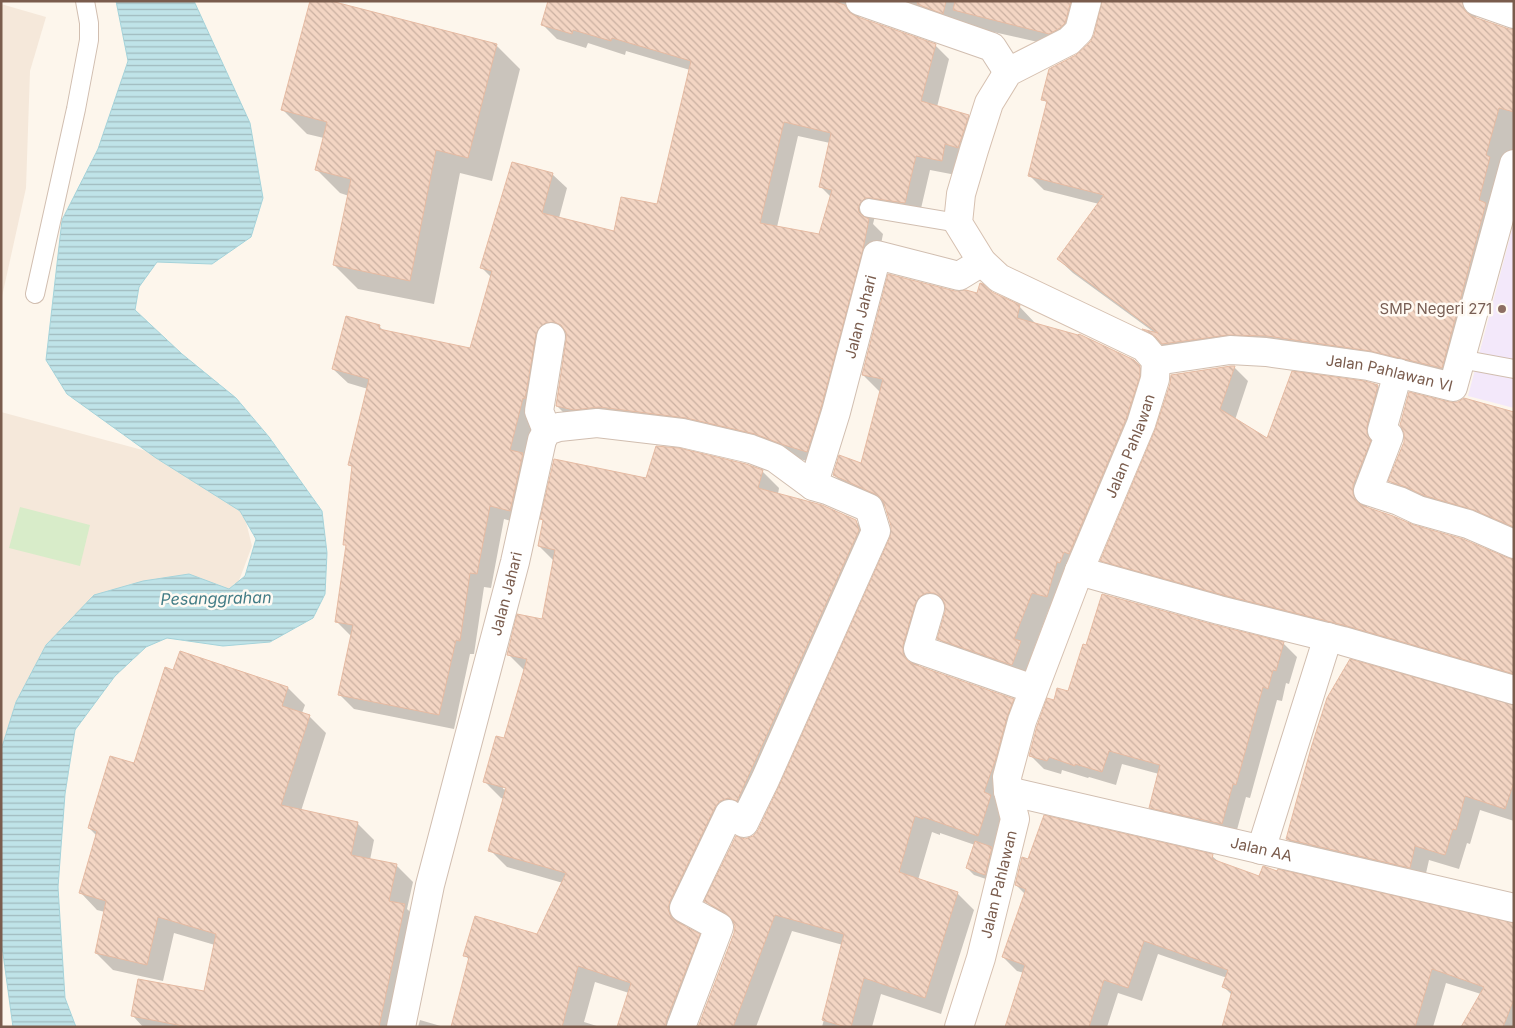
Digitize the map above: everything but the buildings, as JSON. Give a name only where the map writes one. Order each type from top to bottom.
[{"type":"street","points":[[860,1],[992,47],[1008,72]]},
{"type":"street","points":[[1087,1],[1079,31],[1069,41],[1008,72],[989,103],[961,194],[958,223],[982,262],[999,278],[1144,347],[1156,361]]},
{"type":"street","points":[[1477,1],[1514,14]]},
{"type":"street","name":"Jalan Pahlawan VI","points":[[1156,361],[1230,350],[1266,352],[1368,366],[1453,386],[1514,164]]},
{"type":"street","name":"Jalan Jahari","points":[[812,486],[836,412],[877,255],[959,276],[982,262]]},
{"type":"street","points":[[551,337],[539,411],[547,431],[559,427],[597,423],[682,434],[751,449],[775,458],[812,486],[827,490],[869,508],[876,531],[744,823],[729,814],[684,908],[720,927],[681,1027]]},
{"type":"street","name":"Jalan Pahlawan","points":[[959,1027],[981,958],[1015,818],[1008,791],[1007,777],[1022,721],[1080,571],[1141,424],[1155,379],[1156,361]]},
{"type":"street","points":[[1398,373],[1382,430],[1389,436],[1368,491],[1418,510],[1468,524],[1514,544]]},
{"type":"street","name":"Jalan Jahari","points":[[400,1027],[430,885],[515,562],[542,440],[547,431]]},
{"type":"street","points":[[1080,571],[1219,610],[1328,637],[1514,690]]},
{"type":"street","points":[[930,608],[918,649],[1033,689]]},
{"type":"street","points":[[1261,850],[1328,637]]},
{"type":"street","name":"Jalan AA","points":[[1008,791],[1514,908]]},
{"type":"lane","points":[[34,294],[76,109],[88,40],[89,23],[85,1]]},
{"type":"lane","points":[[869,208],[958,223]]},
{"type":"lane","points":[[1460,359],[1514,369]]},
{"type":"shaded area","points":[[1,4],[46,17],[30,71],[26,188],[1,301]]},
{"type":"shaded area","name":"SMP Negeri 271","points":[[1514,222],[1514,408],[1468,396]]},
{"type":"shaded area","points":[[1,412],[150,452],[239,494],[252,546],[237,586],[215,601],[119,589],[1,774]]},
{"type":"green space","points":[[20,507],[90,525],[80,566],[9,548]]},
{"type":"water","name":"Pesanggrahan","points":[[116,1],[194,1],[250,123],[263,198],[251,237],[212,264],[157,262],[139,287],[135,310],[182,354],[236,398],[269,437],[322,511],[327,553],[325,594],[313,618],[270,642],[223,646],[167,638],[146,647],[115,676],[75,730],[65,794],[58,887],[65,998],[76,1027],[13,1027],[1,939],[1,750],[16,702],[46,645],[94,595],[143,581],[189,574],[229,589],[245,576],[256,539],[240,511],[156,458],[67,394],[46,360],[62,220],[98,149],[128,61]]},
{"type":"place","name":"SMP Negeri 271","points":[[1502,309]]}]
